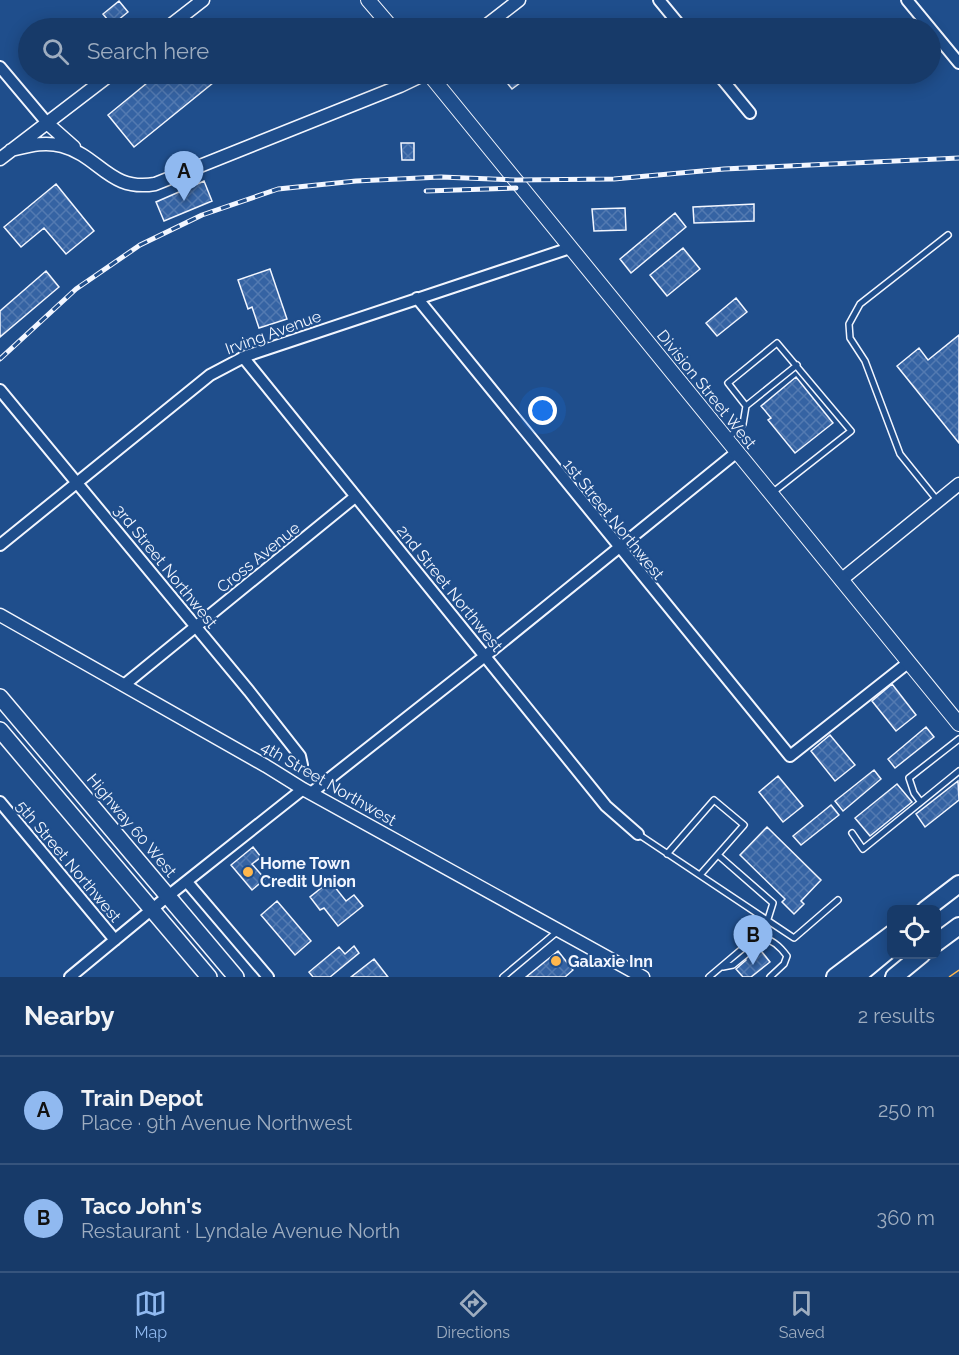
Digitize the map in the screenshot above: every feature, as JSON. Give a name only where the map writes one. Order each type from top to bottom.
[{"type":"highway","points":[[931,905],[959,885]]},
{"type":"highway","points":[[939,905],[959,885]]},
{"type":"highway","points":[[941,939],[959,926]]},
{"type":"highway","points":[[835,977],[887,937]]},
{"type":"highway","points":[[856,977],[887,950]]},
{"type":"highway","points":[[894,977],[916,959]]},
{"type":"main road","points":[[368,0],[383,18]]},
{"type":"main road","name":"Division Street West","points":[[435,84],[959,724]]},
{"type":"main road","name":"Highway 60 West","points":[[0,697],[236,977]]},
{"type":"main road","points":[[0,730],[209,977]]},
{"type":"street","points":[[180,18],[203,0]]},
{"type":"street","points":[[496,18],[519,0]]},
{"type":"street","points":[[659,0],[674,18]]},
{"type":"street","points":[[907,0],[922,18]]},
{"type":"street","points":[[941,41],[959,63]]},
{"type":"street","points":[[0,67],[48,124],[86,158]]},
{"type":"street","points":[[0,159],[98,84]]},
{"type":"street","points":[[11,150],[32,145],[52,144],[71,149],[117,180],[129,185],[155,184],[404,84]]},
{"type":"street","points":[[726,84],[750,113]]},
{"type":"street","name":"Irving Avenue","points":[[0,545],[210,375],[243,357],[570,248]]},
{"type":"street","name":"1st Street Northwest","points":[[417,298],[618,548],[790,756],[909,662]]},
{"type":"street","name":"2nd Street Northwest","points":[[243,357],[606,806],[638,834]]},
{"type":"street","name":"3rd Street Northwest","points":[[0,390],[196,626],[300,756],[302,765]]},
{"type":"street","points":[[71,977],[168,896],[485,656],[737,452]]},
{"type":"street","points":[[841,580],[959,484]]},
{"type":"street","name":"Cross Avenue","points":[[124,685],[355,497]]},
{"type":"street","name":"4th Street Northwest","points":[[0,615],[266,765],[307,791],[643,977]]},
{"type":"street","name":"5th Street Northwest","points":[[0,802],[115,940]]},
{"type":"street","points":[[187,882],[268,977]]},
{"type":"lane","points":[[938,501],[900,454],[865,361],[850,338],[849,324],[860,304],[948,235]]},
{"type":"lane","points":[[746,406],[728,383],[777,343],[851,431],[771,494]]},
{"type":"lane","points":[[726,439],[742,424],[746,406],[797,365]]},
{"type":"lane","points":[[920,801],[914,793],[909,778],[959,739]]},
{"type":"lane","points":[[852,833],[863,849],[959,771]]},
{"type":"lane","points":[[667,854],[714,800],[744,825],[700,875]]},
{"type":"lane","points":[[638,834],[794,938],[838,900]]},
{"type":"lane","points":[[718,855],[773,903],[767,922]]},
{"type":"lane","points":[[503,977],[559,930]]},
{"type":"lane","points":[[709,977],[755,938],[765,938],[781,948],[787,956],[784,964],[770,977]]},
{"type":"building","points":[[119,1],[128,12],[121,18],[106,18],[103,14]]},
{"type":"building","points":[[146,84],[212,84],[134,147],[108,115]]},
{"type":"building","points":[[508,84],[519,84],[512,89]]},
{"type":"building","points":[[401,143],[414,143],[414,160],[402,160]]},
{"type":"building","points":[[204,181],[212,201],[164,221],[156,202]]},
{"type":"building","points":[[56,184],[94,231],[66,254],[44,228],[21,247],[4,227]]},
{"type":"building","points":[[754,204],[754,221],[694,223],[693,207]]},
{"type":"building","points":[[625,208],[626,230],[594,231],[592,209]]},
{"type":"building","points":[[675,213],[686,227],[631,273],[620,259]]},
{"type":"building","points":[[683,248],[700,269],[667,296],[650,275]]},
{"type":"building","points":[[270,269],[287,319],[259,328],[252,307],[248,309],[238,280]]},
{"type":"building","points":[[46,271],[59,287],[0,337],[0,311]]},
{"type":"building","points":[[736,298],[747,312],[717,336],[706,323]]},
{"type":"building","points":[[959,335],[959,443],[897,366],[919,348],[928,360]]},
{"type":"building","points":[[796,377],[833,423],[795,453],[768,420],[771,418],[761,406]]},
{"type":"building","points":[[892,684],[916,715],[896,731],[872,701]]},
{"type":"building","points":[[926,727],[934,737],[895,768],[888,759]]},
{"type":"building","points":[[830,735],[855,765],[835,781],[811,751]]},
{"type":"building","points":[[874,770],[881,779],[843,811],[835,801]]},
{"type":"building","points":[[778,776],[803,806],[783,822],[759,792]]},
{"type":"building","points":[[958,781],[959,800],[925,827],[916,814]]},
{"type":"building","points":[[897,784],[912,802],[870,836],[855,818]]},
{"type":"building","points":[[831,805],[839,815],[801,845],[793,836]]},
{"type":"building","points":[[767,827],[821,880],[801,901],[804,904],[794,914],[782,902],[785,899],[740,855]]},
{"type":"building","name":"Home Town Credit Union","points":[[253,847],[261,857],[252,864],[265,879],[252,890],[231,865]]},
{"type":"building","points":[[330,881],[346,901],[354,895],[363,906],[338,926],[324,908],[320,910],[310,897]]},
{"type":"building","points":[[277,901],[311,941],[295,955],[261,915]]},
{"type":"building","points":[[354,946],[359,953],[330,977],[313,977],[309,972],[339,947],[345,954]]},
{"type":"building","points":[[758,947],[770,962],[751,977],[743,977],[736,969]]},
{"type":"building","name":"Galaxie Inn","points":[[558,951],[573,970],[565,977],[526,977]]},
{"type":"building","points":[[374,959],[388,977],[351,977]]},
{"type":"railway","points":[[0,359],[76,289],[140,245],[202,215],[278,189],[356,181],[441,177],[516,180],[614,179],[724,169],[959,158]]},
{"type":"railway","points":[[426,191],[516,188]]},
{"type":"power","points":[[949,977],[959,970]]},
{"type":"place","name":"Train Depot","points":[[184,201]]},
{"type":"place","name":"Home Town Credit Union","points":[[248,872]]},
{"type":"place","name":"Galaxie Inn","points":[[556,961]]},
{"type":"place","name":"Taco John's","points":[[753,965]]}]
